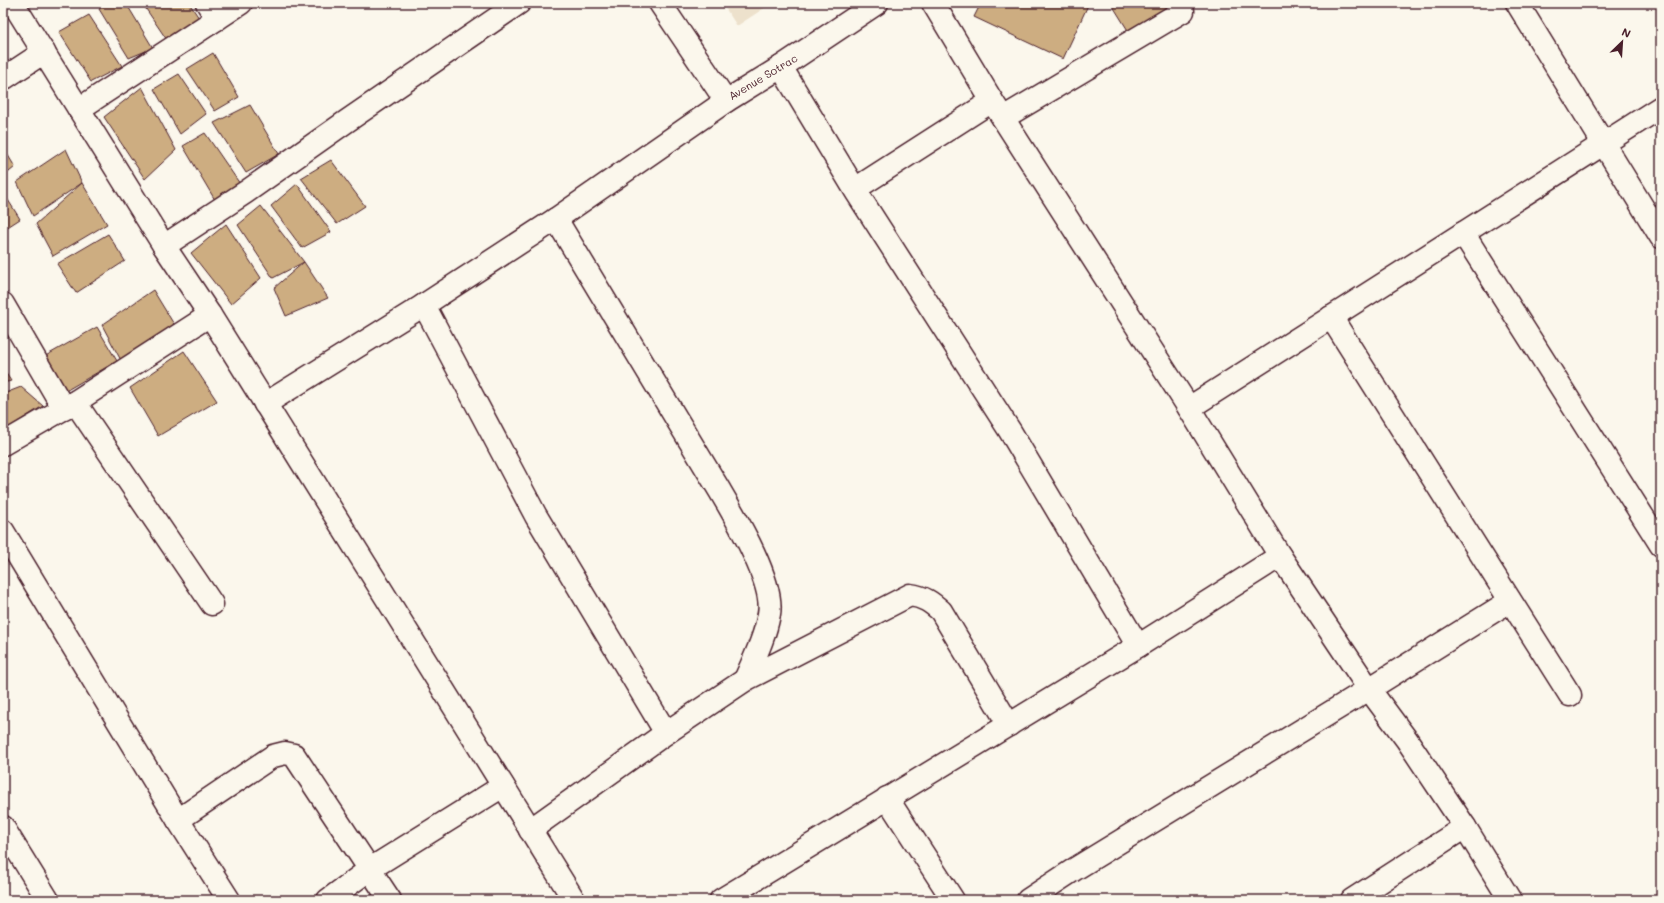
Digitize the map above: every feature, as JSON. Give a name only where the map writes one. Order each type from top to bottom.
[{"type":"street","points":[[13,3],[164,246],[210,315],[574,900]]},
{"type":"street","points":[[79,108],[212,11],[240,3]]},
{"type":"street","points":[[164,246],[246,192],[347,120],[519,3]]},
{"type":"street","name":"Avenue Sotrac","points":[[660,3],[726,101],[781,67],[877,3]]},
{"type":"street","points":[[933,3],[998,110],[1189,408],[1280,556],[1369,689],[1407,740],[1466,827],[1510,900]]},
{"type":"street","points":[[1517,3],[1661,237]]},
{"type":"street","points":[[855,189],[998,110],[1183,11]]},
{"type":"street","points":[[3,79],[44,52]]},
{"type":"street","points":[[781,67],[855,189],[1010,431],[1138,646]]},
{"type":"street","points":[[265,404],[556,219],[726,101]]},
{"type":"street","points":[[1189,408],[1661,107]]},
{"type":"street","points":[[556,219],[736,518],[767,583],[770,613],[762,639],[745,680]]},
{"type":"street","points":[[1463,233],[1661,545]]},
{"type":"street","points":[[3,304],[69,405],[212,604]]},
{"type":"street","points":[[424,304],[536,516],[666,733]]},
{"type":"street","points":[[3,444],[69,405],[210,315]]},
{"type":"street","points":[[1331,317],[1570,695]]},
{"type":"street","points":[[3,531],[178,820],[229,900]]},
{"type":"street","points":[[721,900],[1138,646],[1280,556]]},
{"type":"street","points":[[530,830],[666,733],[745,680],[910,595],[921,596],[930,601],[941,611],[1009,725]]},
{"type":"street","points":[[1028,900],[1075,869],[1510,601]]},
{"type":"street","points":[[178,820],[273,756],[285,753],[294,755],[390,900]]},
{"type":"street","points":[[328,900],[370,870],[503,786]]},
{"type":"street","points":[[887,798],[953,900]]},
{"type":"street","points":[[3,827],[48,900]]},
{"type":"street","points":[[1352,900],[1466,827]]},
{"type":"shaded area","points":[[722,3],[772,3],[737,26]]},
{"type":"building","points":[[109,3],[126,3],[153,48],[129,58],[99,9]]},
{"type":"building","points":[[142,3],[189,3],[199,18],[167,40]]},
{"type":"building","points":[[981,3],[1089,3],[1063,59],[974,17]]},
{"type":"building","points":[[1111,3],[1182,3],[1129,32]]},
{"type":"building","points":[[89,15],[122,66],[91,82],[59,32]]},
{"type":"building","points":[[213,53],[239,97],[215,111],[187,69]]},
{"type":"building","points":[[179,74],[206,114],[180,134],[154,89]]},
{"type":"building","points":[[142,87],[176,150],[145,179],[104,117]]},
{"type":"building","points":[[250,105],[279,154],[246,173],[214,123]]},
{"type":"building","points":[[205,133],[240,184],[215,200],[183,146]]},
{"type":"building","points":[[3,147],[15,167],[3,177]]},
{"type":"building","points":[[66,149],[82,183],[33,216],[17,182]]},
{"type":"building","points":[[331,160],[365,206],[337,224],[301,178]]},
{"type":"building","points":[[82,183],[107,224],[53,256],[36,224]]},
{"type":"building","points":[[297,184],[331,232],[302,248],[271,206]]},
{"type":"building","points":[[3,192],[20,219],[3,230]]},
{"type":"building","points":[[261,206],[304,262],[273,278],[238,225]]},
{"type":"building","points":[[226,224],[261,278],[231,304],[191,253]]},
{"type":"building","points":[[108,234],[125,261],[76,293],[57,264]]},
{"type":"building","points":[[304,262],[328,298],[286,316],[274,288]]},
{"type":"building","points":[[153,290],[175,326],[124,366],[102,325]]},
{"type":"building","points":[[97,327],[117,361],[62,393],[42,358]]},
{"type":"building","points":[[184,351],[217,401],[158,436],[130,388]]},
{"type":"building","points":[[3,369],[11,381],[3,383]]},
{"type":"building","points":[[21,387],[43,406],[3,431],[3,394]]}]
